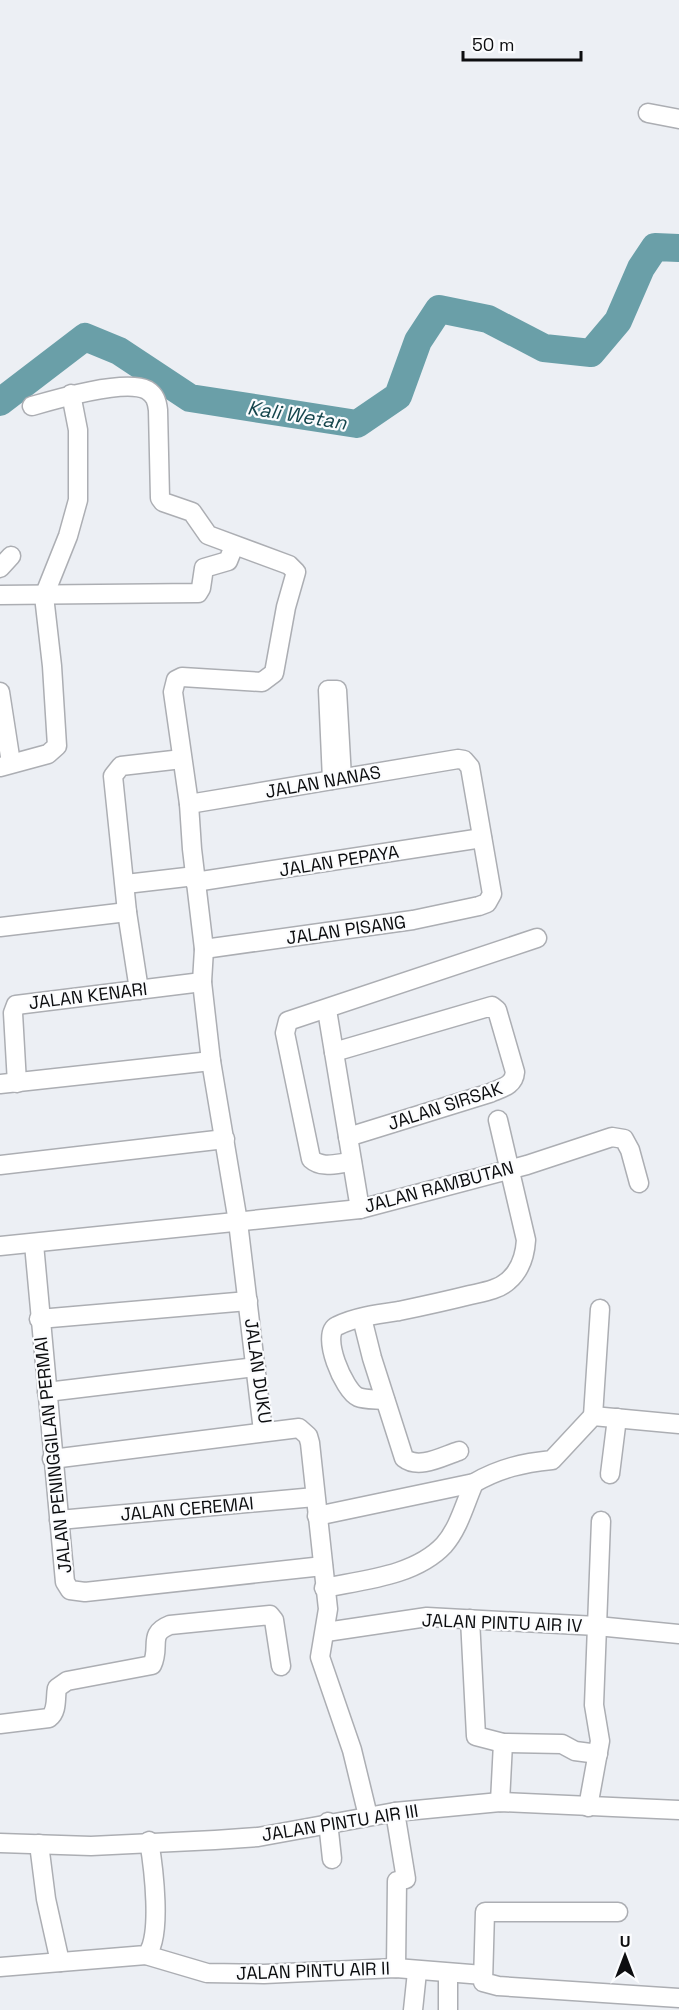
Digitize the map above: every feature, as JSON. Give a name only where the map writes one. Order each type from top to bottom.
[{"type":"street","points":[[648,113],[679,119]]},
{"type":"street","points":[[32,406],[71,394],[134,387],[153,395],[158,410],[160,498],[163,502],[192,512],[208,535],[289,565],[296,572],[286,607],[274,673],[262,682],[182,677],[176,680],[173,692],[189,804],[204,949],[202,982],[211,1061],[238,1222]]},
{"type":"street","points":[[0,692],[5,765],[48,754],[57,746],[52,666],[44,596],[68,536],[78,500],[78,430],[71,394]]},
{"type":"street","points":[[0,595],[198,593],[204,568],[228,561],[234,546]]},
{"type":"street","points":[[139,990],[127,912],[114,772],[121,766],[182,759]]},
{"type":"street","name":"JALAN NANAS","points":[[189,804],[458,759],[464,760],[470,767],[482,838]]},
{"type":"street","name":"JALAN PEPAYA","points":[[195,879],[482,838]]},
{"type":"street","name":"JALAN PISANG","points":[[204,949],[413,920],[487,903],[492,894],[482,838]]},
{"type":"street","points":[[126,884],[195,879]]},
{"type":"street","points":[[0,927],[127,912]]},
{"type":"street","points":[[352,1162],[317,1165],[311,1159],[285,1033],[288,1021],[327,1010],[537,938]]},
{"type":"street","name":"JALAN KENARI","points":[[8,1084],[13,1013],[16,1005],[202,982]]},
{"type":"street","name":"JALAN SIRSAK","points":[[334,1052],[492,1006],[497,1010],[515,1072],[509,1085],[490,1093],[348,1137]]},
{"type":"street","points":[[327,1010],[360,1209]]},
{"type":"street","points":[[8,1084],[211,1061]]},
{"type":"street","points":[[385,1400],[358,1398],[352,1393],[341,1373],[329,1341],[330,1332],[335,1327],[362,1318],[433,1304],[496,1288],[508,1281],[519,1268],[525,1256],[526,1240],[498,1120]]},
{"type":"street","name":"JALAN RAMBUTAN","points":[[0,1246],[360,1209],[508,1168],[527,1165],[612,1137],[624,1139],[630,1150],[639,1183]]},
{"type":"street","points":[[0,1165],[225,1139]]},
{"type":"street","name":"JALAN DUKU","points":[[238,1222],[263,1431],[299,1428],[308,1436],[323,1566],[327,1628],[320,1657],[352,1750],[368,1816]]},
{"type":"street","name":"JALAN PENINGGILAN PERMAI","points":[[34,1244],[58,1520],[65,1582],[70,1590],[77,1592],[323,1566]]},
{"type":"street","points":[[39,1319],[248,1301]]},
{"type":"street","points":[[318,1516],[478,1480],[517,1464],[552,1460],[593,1416],[600,1309]]},
{"type":"street","points":[[362,1318],[404,1458],[411,1463],[420,1463],[459,1451]]},
{"type":"street","points":[[47,1392],[256,1367]]},
{"type":"street","points":[[593,1416],[679,1424]]},
{"type":"street","points":[[610,1474],[617,1418]]},
{"type":"street","points":[[52,1459],[263,1431]]},
{"type":"street","points":[[324,1588],[393,1573],[428,1558],[444,1545],[478,1480]]},
{"type":"street","name":"JALAN CEREMAI","points":[[58,1520],[315,1497]]},
{"type":"street","points":[[588,1807],[600,1733],[594,1705],[602,1521]]},
{"type":"street","points":[[0,1724],[50,1716],[56,1705],[57,1688],[67,1681],[152,1665],[156,1635],[160,1629],[170,1625],[270,1615],[274,1620],[281,1666]]},
{"type":"street","name":"JALAN PINTU AIR IV","points":[[327,1628],[427,1617],[597,1626],[679,1634]]},
{"type":"street","points":[[470,1619],[476,1736],[503,1743],[562,1744],[575,1751],[598,1754]]},
{"type":"street","points":[[500,1803],[503,1743]]},
{"type":"street","name":"JALAN PINTU AIR III","points":[[0,1843],[91,1846],[149,1841],[258,1837],[328,1822],[395,1812],[500,1803],[679,1810]]},
{"type":"street","points":[[395,1812],[406,1879],[397,1881],[396,1968]]},
{"type":"street","points":[[328,1822],[332,1859]]},
{"type":"street","points":[[0,1967],[150,1950],[154,1880],[149,1841]]},
{"type":"street","points":[[39,1844],[46,1899],[60,1962]]},
{"type":"street","points":[[484,1980],[485,1912],[618,1912]]},
{"type":"street","name":"JALAN PINTU AIR II","points":[[150,1950],[207,1973],[264,1974],[396,1968],[417,1972],[448,1973],[484,1980],[679,1998]]},
{"type":"street","points":[[414,2010],[417,1972]]},
{"type":"street","points":[[447,2010],[448,1973]]},
{"type":"waterway","name":"Kali Wetan","points":[[0,402],[85,337],[119,351],[190,398],[357,424],[398,396],[418,341],[439,309],[488,319],[544,348],[591,353],[618,321],[641,268],[655,247],[679,248]]}]
